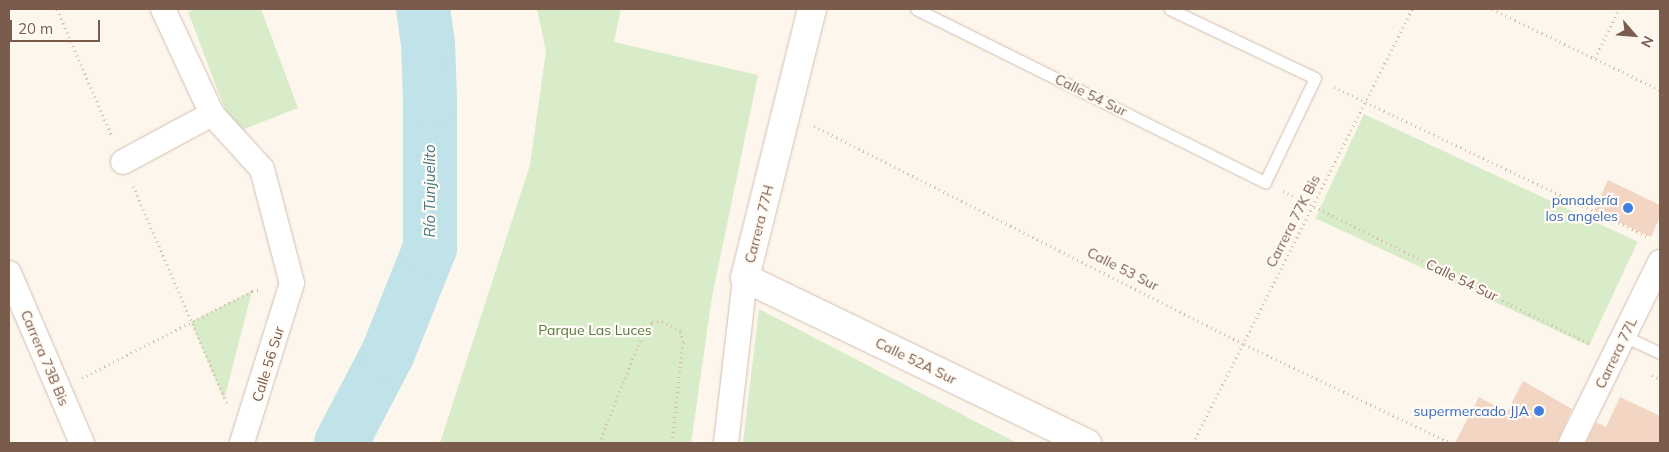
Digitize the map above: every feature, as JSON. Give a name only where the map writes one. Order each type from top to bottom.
[{"type":"street","points":[[163,9],[212,114],[262,169],[292,283]]},
{"type":"street","name":"Carrera 77H","points":[[726,443],[745,278],[812,9]]},
{"type":"street","points":[[122,162],[212,114]]},
{"type":"street","name":"Carrera 77L","points":[[1571,443],[1658,272]]},
{"type":"street","name":"Carrera 73B Bis","points":[[9,273],[82,443]]},
{"type":"street","name":"Calle 52A Sur","points":[[745,278],[1087,443]]},
{"type":"street","name":"Calle 56 Sur","points":[[246,435],[292,283]]},
{"type":"lane","name":"Calle 54 Sur","points":[[916,9],[1265,182]]},
{"type":"lane","points":[[1170,9],[1315,78],[1265,182]]},
{"type":"lane","points":[[1619,346],[1660,353]]},
{"type":"path","points":[[57,9],[224,400],[246,435]]},
{"type":"path","name":"Carrera 77K Bis","points":[[1193,443],[1412,9]]},
{"type":"path","points":[[1492,9],[1660,90]]},
{"type":"path","points":[[1595,58],[1619,9]]},
{"type":"path","points":[[1315,78],[1651,238]]},
{"type":"path","name":"Calle 53 Sur","points":[[786,112],[1244,344],[1451,443]]},
{"type":"path","name":"Calle 54 Sur","points":[[1265,182],[1313,206],[1619,346],[1660,379]]},
{"type":"path","points":[[59,390],[252,291],[292,283]]},
{"type":"path","points":[[599,443],[644,331],[652,322],[662,321],[681,331],[683,342],[672,443]]},
{"type":"green space","points":[[196,9],[261,9],[298,108],[234,133],[188,12]]},
{"type":"green space","name":"Parque Las Luces","points":[[537,9],[621,9],[614,42],[758,75],[712,297],[691,443],[440,443],[530,165],[546,51]]},
{"type":"green space","points":[[1364,114],[1638,242],[1589,346],[1315,218]]},
{"type":"green space","points":[[252,291],[224,400],[191,322]]},
{"type":"green space","points":[[759,309],[1017,443],[743,443]]},
{"type":"building","name":"panadería los angeles","points":[[1608,180],[1660,205],[1660,217],[1651,237],[1594,211]]},
{"type":"building","points":[[1523,381],[1572,409],[1557,443],[1455,443],[1479,397],[1507,412]]},
{"type":"building","points":[[1620,397],[1660,416],[1660,443],[1586,443],[1596,422],[1606,427]]},
{"type":"waterway","name":"Río Tunjuelito","points":[[341,443],[388,353],[430,248],[430,100],[428,44],[423,9]]},
{"type":"place","name":"panadería los angeles","points":[[1628,208]]},
{"type":"place","name":"supermercado JJA","points":[[1539,411]]}]
